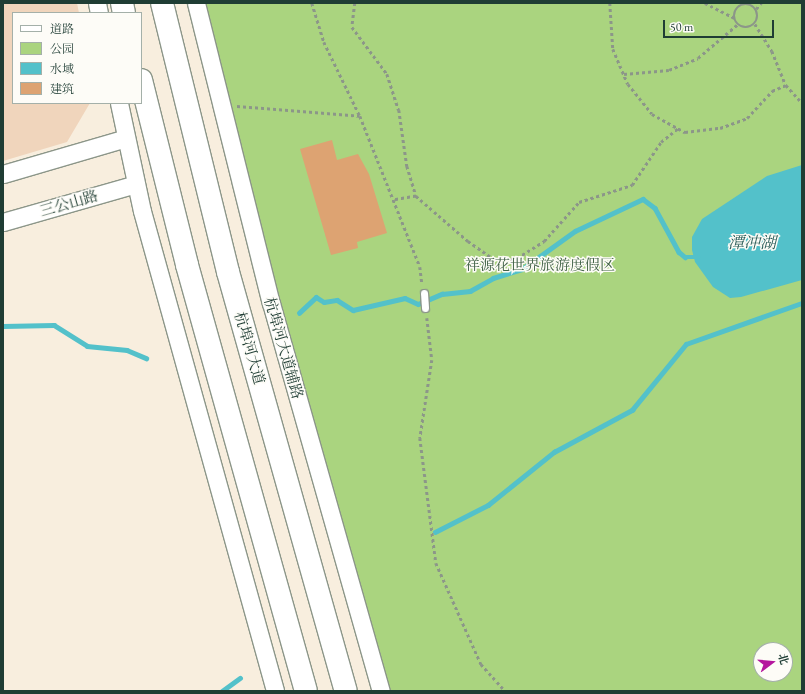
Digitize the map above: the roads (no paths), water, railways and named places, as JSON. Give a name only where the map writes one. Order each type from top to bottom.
[{"type":"main road","name":"杭埠河大道","points":[[162,3],[228,272],[346,691]]},
{"type":"main road","points":[[142,84],[186,265],[306,691]]},
{"type":"street","name":"杭埠河大道辅路","points":[[196,3],[219,105],[270,303],[381,691]]},
{"type":"street","points":[[119,104],[136,184],[275,691]]},
{"type":"street","points":[[3,174],[126,138]]},
{"type":"street","name":"三公山路","points":[[3,222],[136,184]]},
{"type":"lane","points":[[424,293],[425,308]]},
{"type":"water","name":"潭冲湖","points":[[802,165],[802,280],[741,297],[730,298],[713,287],[695,262],[692,250],[692,237],[702,219],[767,176]]},
{"type":"waterway","points":[[299,313],[316,297],[324,302],[337,300],[353,310],[405,298],[418,304],[442,294],[470,291],[493,278],[522,269],[575,231],[643,199],[655,208],[679,252],[685,257],[699,257]]},
{"type":"waterway","points":[[435,532],[488,505],[554,452],[632,410],[686,344],[802,303]]},
{"type":"waterway","points":[[3,326],[54,325],[87,346],[127,350],[146,358]]},
{"type":"waterway","points":[[222,691],[240,678]]},
{"type":"park label","name":"祥源花世界旅游度假区","points":[[540,265]]}]
